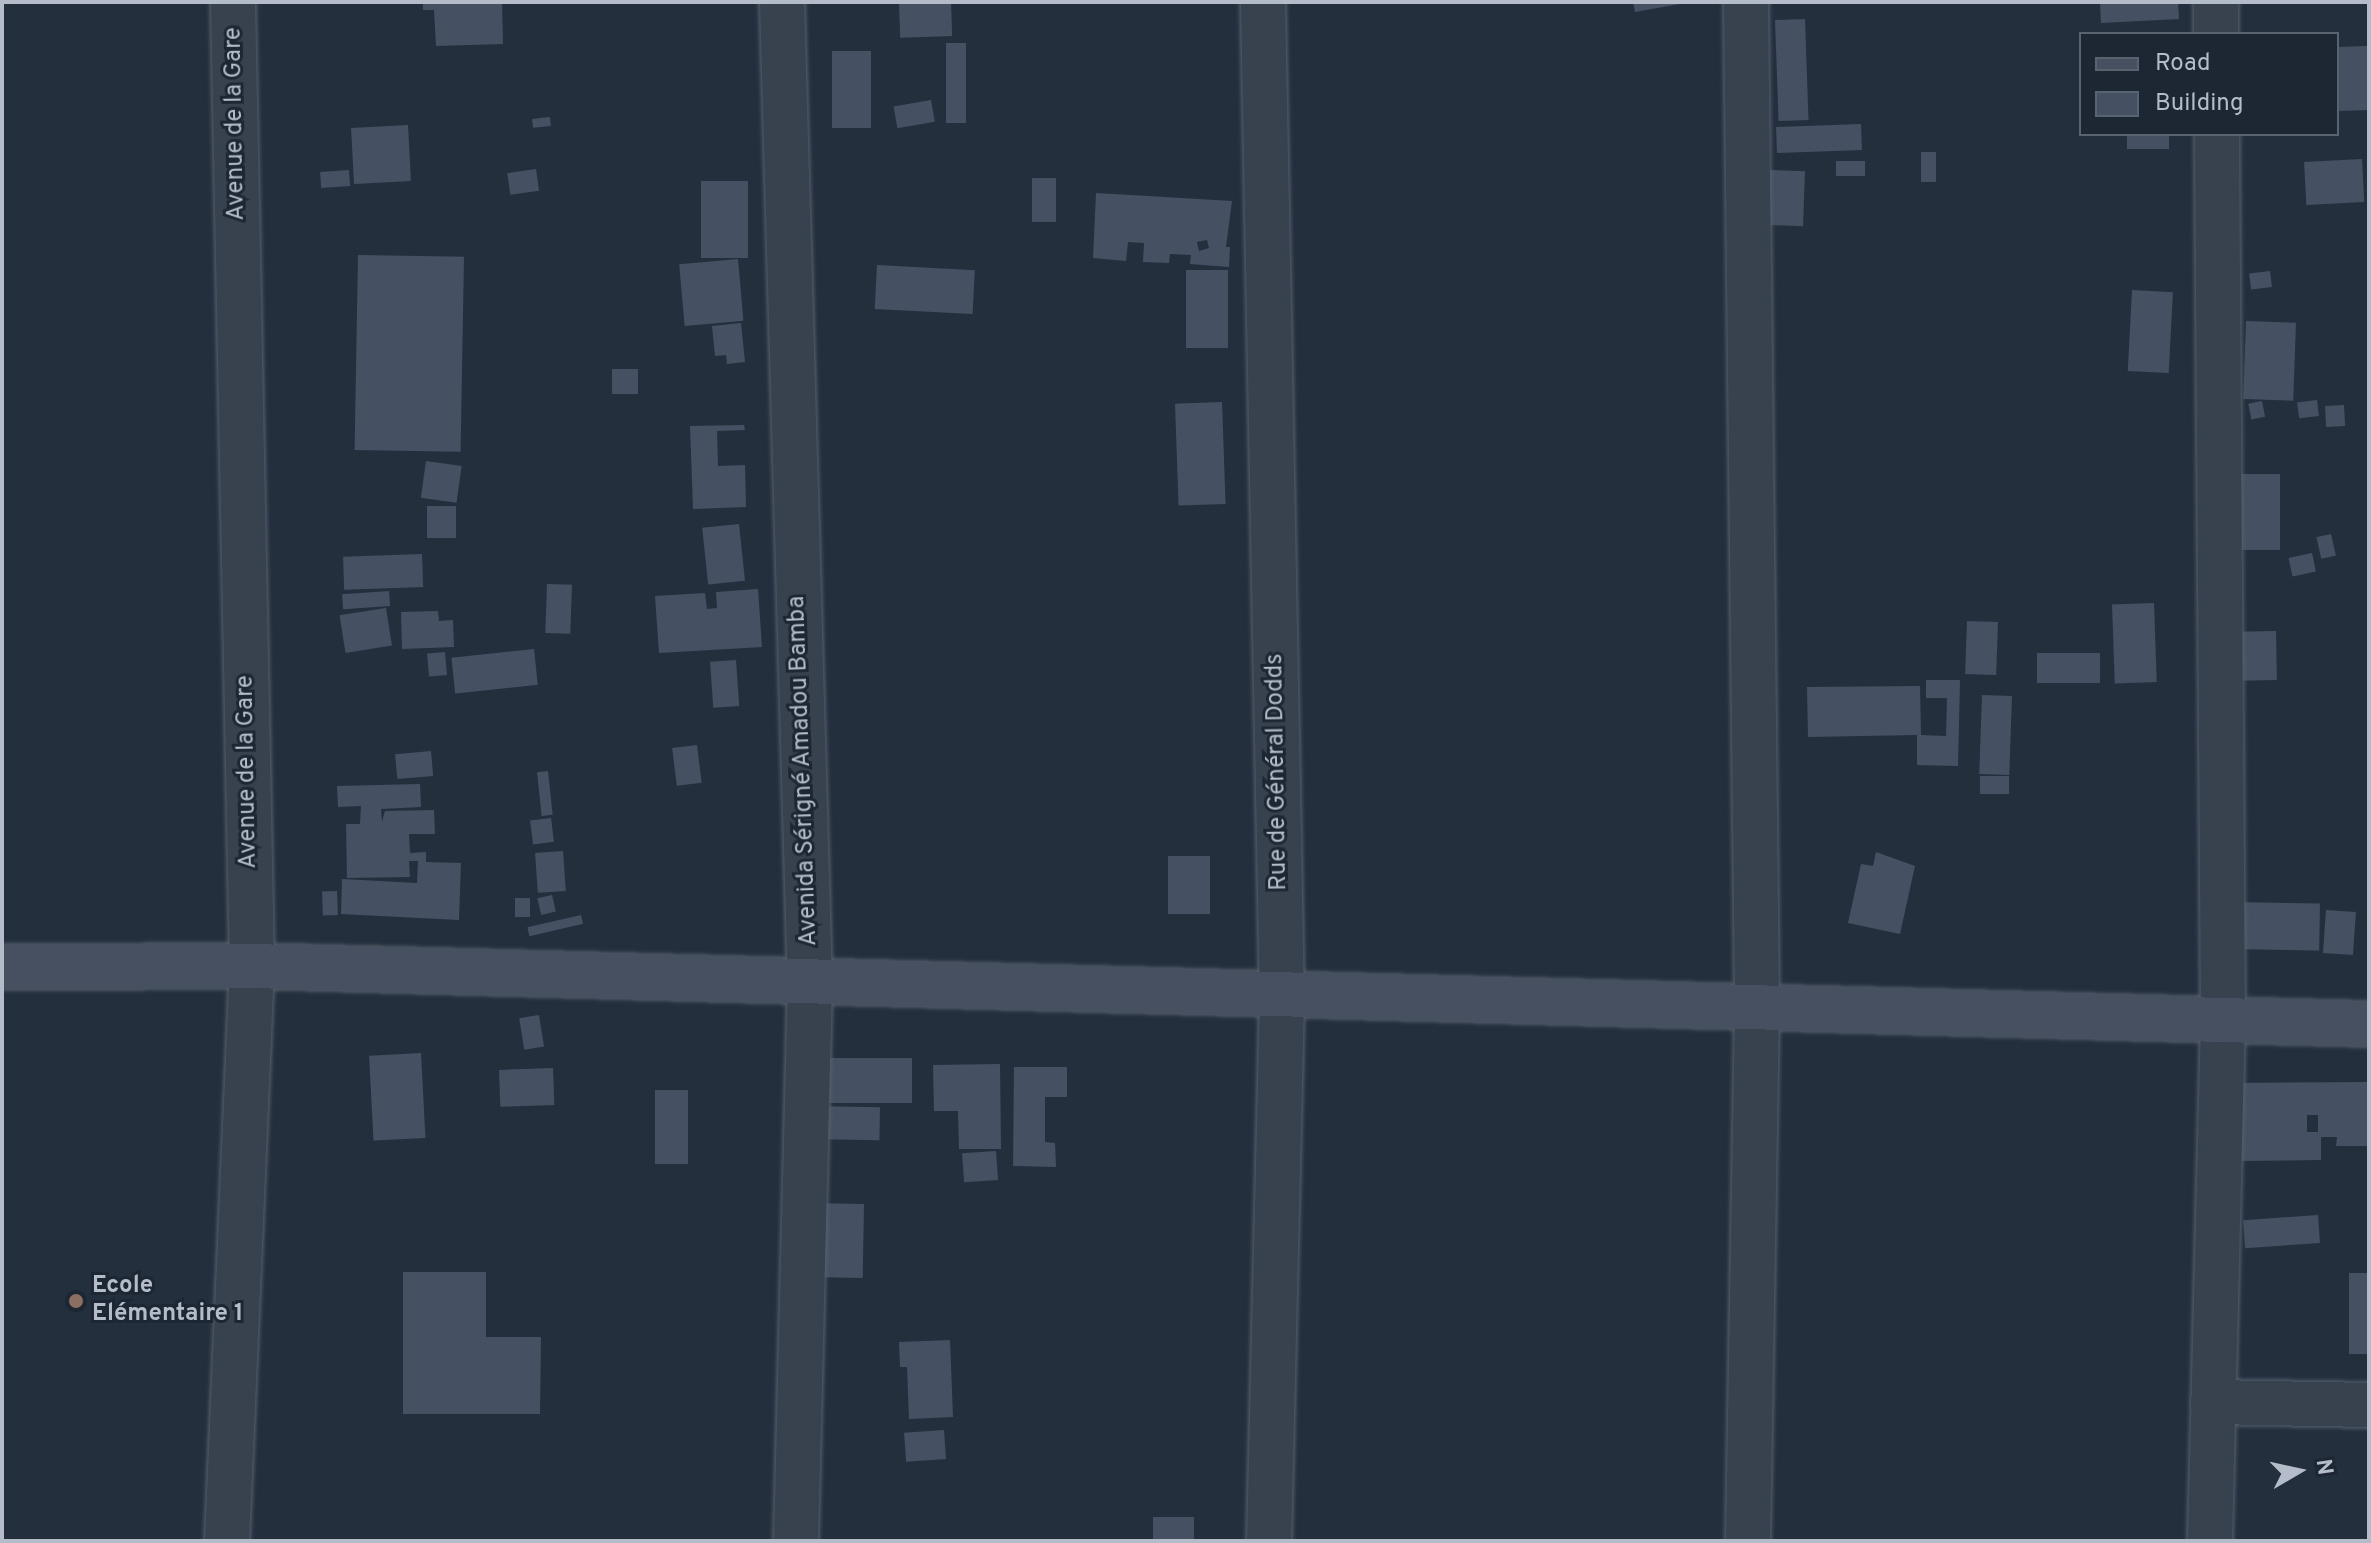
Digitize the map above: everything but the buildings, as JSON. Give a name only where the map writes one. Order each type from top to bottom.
[{"type":"main road","points":[[2,967],[252,966],[1282,998],[2369,1024]]},
{"type":"street","name":"Avenue de la Gare","points":[[227,1541],[252,966],[233,2]]},
{"type":"street","name":"Avenida Sérigné Amadou Bamba","points":[[782,2],[810,983],[796,1541]]},
{"type":"street","name":"Rue de Général Dodds","points":[[1263,2],[1282,998],[1269,1541]]},
{"type":"street","points":[[1746,2],[1757,1008],[1748,1541]]},
{"type":"street","points":[[2216,2],[2216,32]]},
{"type":"street","points":[[2210,1541],[2223,1021],[2217,136]]},
{"type":"street","points":[[2213,1402],[2369,1405]]},
{"type":"place","name":"Ecole Elémentaire 1","points":[[76,1301]]}]
